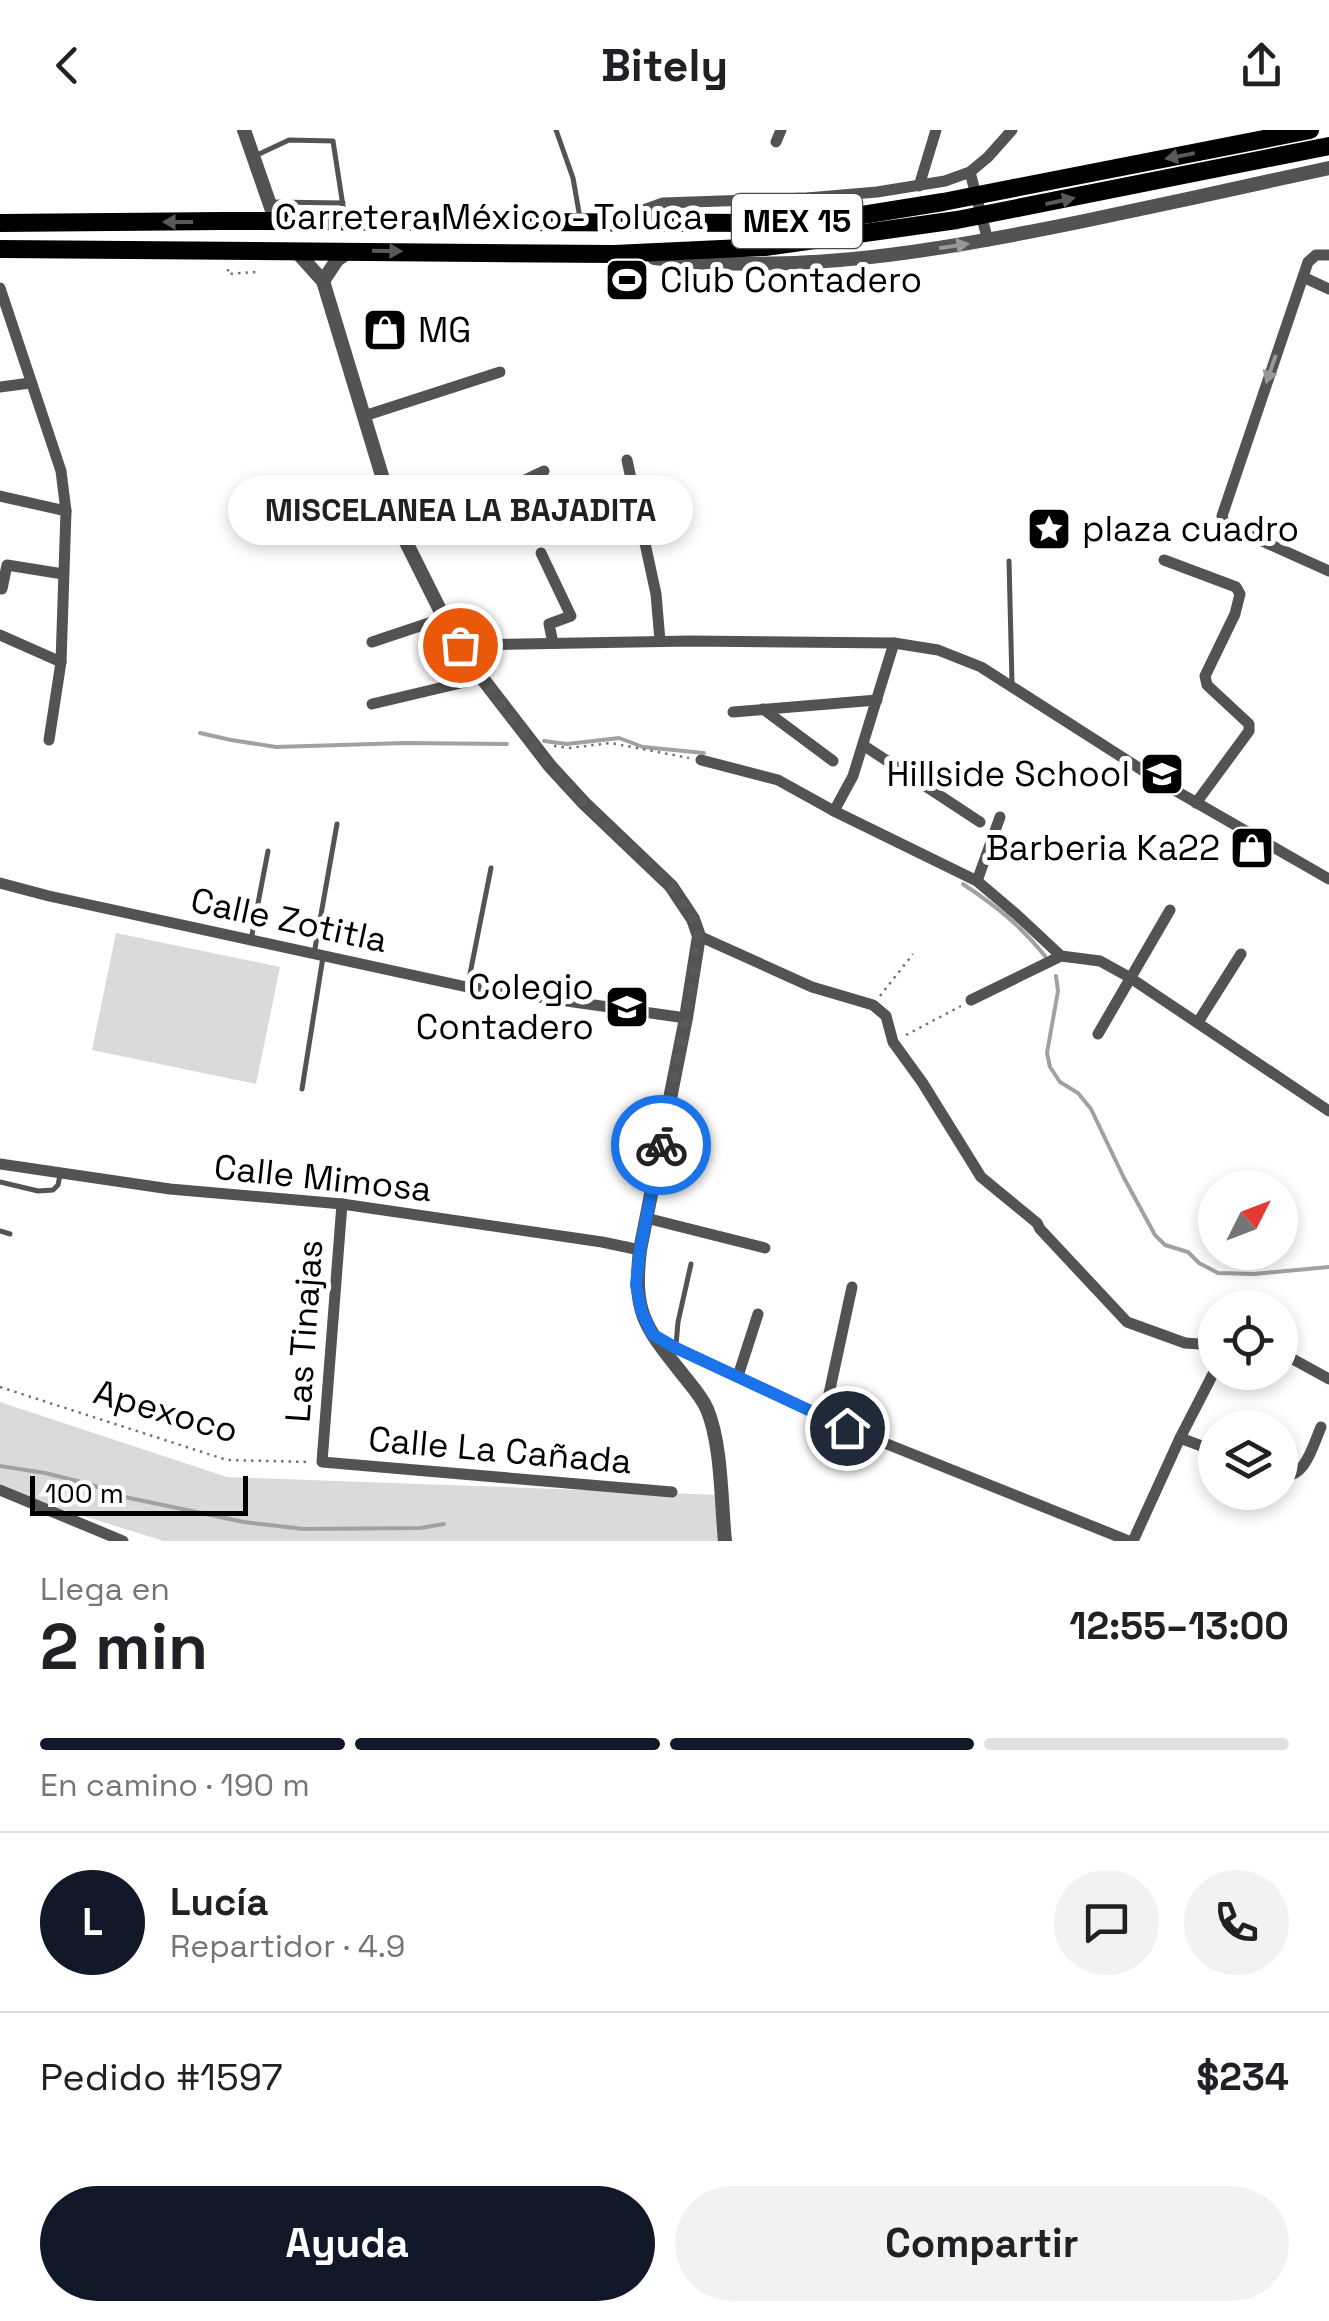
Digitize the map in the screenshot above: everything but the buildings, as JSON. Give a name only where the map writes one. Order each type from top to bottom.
[{"type":"main road","name":"Carretera México - Toluca","points":[[0,223],[276,222],[344,213],[581,223],[767,223],[856,216],[943,202],[1310,130]]},
{"type":"main road","name":"Carretera México - Toluca","points":[[0,249],[614,254],[765,247],[900,230],[1329,146]]},
{"type":"street","points":[[244,130],[276,222]]},
{"type":"street","points":[[919,186],[936,130]]},
{"type":"street","points":[[608,223],[663,204],[877,192],[972,177],[1012,130]]},
{"type":"street","points":[[614,254],[694,263],[774,264],[872,256],[1329,168]]},
{"type":"street","points":[[972,177],[986,236]]},
{"type":"street","points":[[295,250],[322,281],[364,416],[408,536],[444,618],[482,678],[550,766],[671,886],[684,902],[699,936],[636,1285],[641,1310],[652,1334],[707,1408],[716,1442],[725,1541]]},
{"type":"street","points":[[322,281],[337,260],[350,251]]},
{"type":"street","points":[[1323,255],[1308,262],[1222,516],[1231,527],[1329,571]]},
{"type":"street","points":[[1303,277],[1329,289]]},
{"type":"street","points":[[0,288],[61,471],[66,511],[60,662],[50,740]]},
{"type":"street","points":[[364,416],[500,372]]},
{"type":"street","points":[[0,387],[30,383]]},
{"type":"street","points":[[626,460],[656,594],[660,641]]},
{"type":"street","points":[[408,536],[544,471]]},
{"type":"street","points":[[0,496],[66,511]]},
{"type":"street","points":[[542,552],[572,616],[549,624],[554,643]]},
{"type":"street","points":[[1164,560],[1236,587],[1240,594],[1235,614],[1205,676],[1207,685],[1249,724],[1249,731],[1196,803]]},
{"type":"street","points":[[2,589],[7,566],[63,574]]},
{"type":"street","points":[[372,642],[444,618]]},
{"type":"street","points":[[0,635],[60,662]]},
{"type":"street","points":[[460,645],[660,641],[894,643],[938,650],[981,667],[1196,803],[1329,879]]},
{"type":"street","points":[[834,811],[853,776],[894,643]]},
{"type":"street","points":[[372,704],[482,678]]},
{"type":"street","points":[[733,712],[877,700]]},
{"type":"street","points":[[763,709],[833,761]]},
{"type":"street","points":[[864,745],[980,822]]},
{"type":"street","points":[[701,760],[778,780],[976,881],[1061,956]]},
{"type":"street","points":[[976,881],[1000,817]]},
{"type":"street","name":"Calle Zotitla","points":[[0,883],[467,987],[686,1018]]},
{"type":"street","points":[[1098,1034],[1170,910]]},
{"type":"street","points":[[699,936],[812,987],[873,1005],[886,1016],[893,1042],[981,1176],[1037,1223],[1127,1322],[1185,1344],[1198,1344]]},
{"type":"street","points":[[1198,1022],[1241,954]]},
{"type":"street","points":[[971,1000],[1061,956],[1100,961],[1329,1110]]},
{"type":"street","name":"Calle Mimosa","points":[[0,1164],[170,1189],[342,1204],[640,1250]]},
{"type":"street","name":"Las Tinajas","points":[[322,1462],[342,1204]]},
{"type":"street","points":[[646,1218],[765,1248]]},
{"type":"street","points":[[824,1418],[852,1287]]},
{"type":"street","points":[[738,1376],[758,1314]]},
{"type":"street","points":[[652,1334],[824,1418],[1131,1541],[1205,1390]]},
{"type":"street","points":[[1298,1362],[1329,1379]]},
{"type":"street","points":[[1298,1472],[1321,1426]]},
{"type":"street","points":[[1180,1438],[1198,1444]]},
{"type":"street","name":"Calle La Cañada","points":[[322,1462],[672,1492]]},
{"type":"street","points":[[0,1490],[123,1541]]},
{"type":"lane","points":[[556,130],[573,178],[581,223]]},
{"type":"lane","points":[[254,156],[289,140],[334,141],[344,213],[269,202]]},
{"type":"lane","points":[[1009,562],[1012,686]]},
{"type":"lane","points":[[302,1090],[337,824]]},
{"type":"lane","points":[[252,940],[268,851]]},
{"type":"lane","points":[[467,987],[491,868]]},
{"type":"lane","points":[[0,1182],[53,1190],[60,1172]]},
{"type":"lane","points":[[0,1231],[10,1234]]},
{"type":"lane","points":[[676,1348],[691,1264]]},
{"type":"path","points":[[228,274],[256,272]]},
{"type":"path","points":[[569,748],[611,743],[701,760]]},
{"type":"path","points":[[873,1005],[913,954]]},
{"type":"path","points":[[893,1042],[971,1000]]},
{"type":"path","name":"Apexoco","points":[[0,1387],[227,1460],[322,1462]]},
{"type":"shaded area","points":[[116,933],[280,967],[256,1084],[92,1050]]},
{"type":"shaded area","points":[[0,1402],[227,1477],[720,1495],[729,1541],[164,1541],[0,1490]]},
{"type":"waterway","points":[[200,733],[276,747],[507,744]]},
{"type":"waterway","points":[[544,741],[567,744],[619,738],[643,747],[704,753]]},
{"type":"waterway","points":[[963,884],[1007,917],[1045,956]]},
{"type":"waterway","points":[[1056,976],[1058,991],[1047,1053],[1050,1067],[1060,1082],[1078,1093],[1091,1109],[1155,1235],[1165,1245],[1188,1252],[1218,1273],[1329,1267]]},
{"type":"waterway","points":[[0,1466],[45,1473],[115,1495],[244,1522],[304,1529],[420,1528],[444,1524]]},
{"type":"way so far","points":[[460,645],[550,766],[671,886],[693,919],[699,936],[661,1145]]},
{"type":"place","name":"Club Contadero","points":[[627,280]]},
{"type":"place","name":"MG","points":[[385,330]]},
{"type":"place","name":"plaza cuadro","points":[[1049,529]]},
{"type":"place","name":"MISCELANEA LA BAJADITA","points":[[460,645]]},
{"type":"place","name":"Hillside School","points":[[1162,774]]},
{"type":"place","name":"Barberia Ka22","points":[[1252,848]]},
{"type":"place","name":"Colegio Contadero","points":[[627,1007]]},
{"type":"route","points":[[661,1145],[636,1285],[641,1310],[652,1334],[847,1428]]}]
